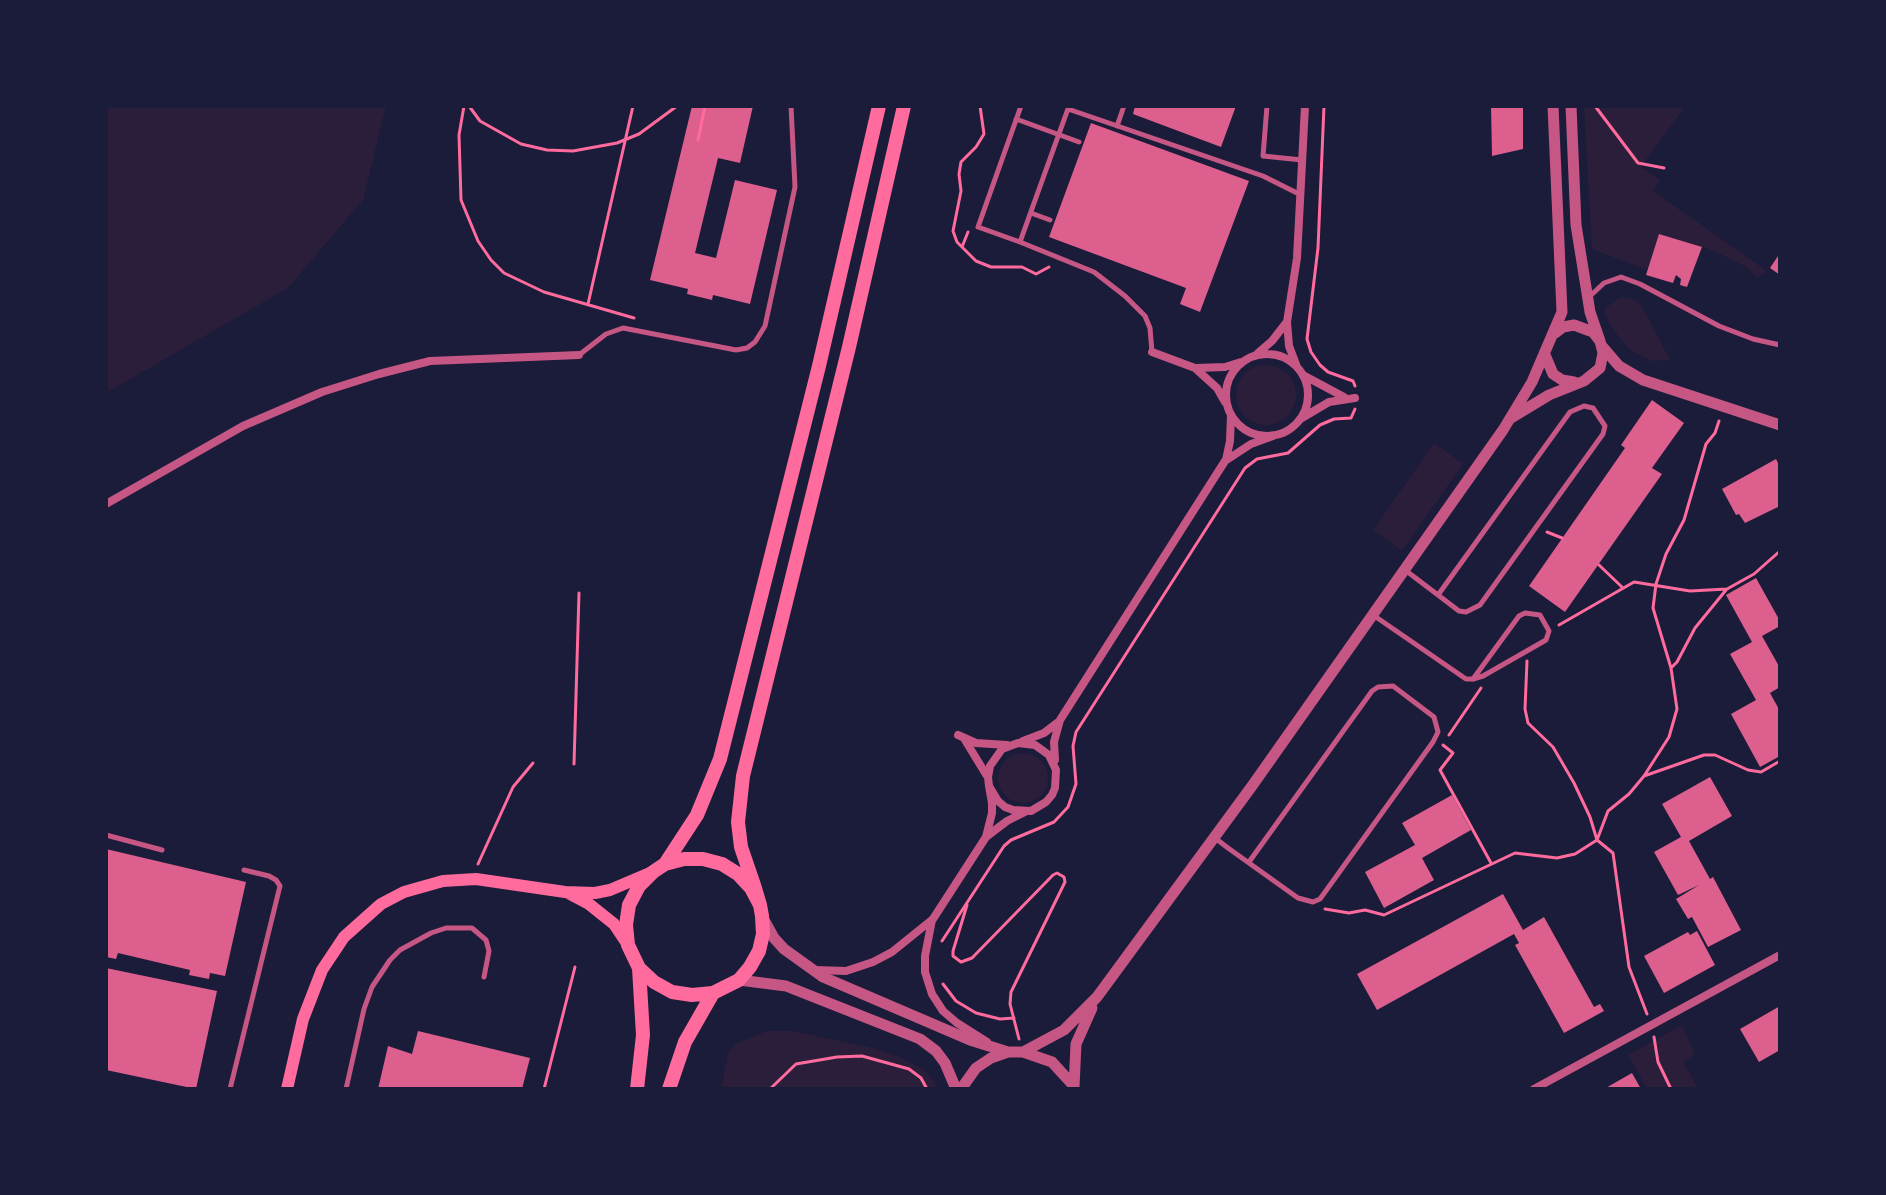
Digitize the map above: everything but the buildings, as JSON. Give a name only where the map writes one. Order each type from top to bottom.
[{"type":"main road","points":[[628,945],[626,925],[629,905],[639,886],[659,868],[697,815],[720,759],[819,366],[879,106]]},
{"type":"main road","points":[[565,892],[589,904],[614,924],[639,968],[654,982],[672,992],[692,995],[713,993],[739,980],[759,951],[763,934],[761,911],[741,847],[738,822],[743,776],[849,347],[904,106]]},
{"type":"main road","points":[[287,1089],[313,989],[322,970],[344,937],[381,904],[404,892],[443,881],[476,879],[565,892],[595,893],[610,890],[659,868],[693,859],[722,864],[738,874],[751,888],[761,911]]},
{"type":"main road","points":[[637,1089],[643,1035],[639,968]]},
{"type":"main road","points":[[669,1089],[685,1042],[713,993]]},
{"type":"street","points":[[1299,421],[1307,404],[1307,384],[1292,357],[1287,322],[1297,258],[1305,106]]},
{"type":"street","points":[[1023,1052],[1064,1030],[1097,997],[1214,838],[1510,418],[1545,355],[1562,312],[1553,106]]},
{"type":"street","points":[[1510,418],[1549,395],[1593,375],[1600,368],[1603,353],[1588,299],[1576,225],[1571,106]]},
{"type":"street","points":[[986,837],[1007,821],[1039,807],[1052,795],[1056,770],[1054,742],[1060,720],[1225,461],[1230,441],[1227,387],[1230,378],[1246,360],[1272,341],[1287,322]]},
{"type":"street","points":[[1552,336],[1563,327],[1574,325],[1593,332],[1619,366],[1643,380],[1776,423],[1780,432]]},
{"type":"street","points":[[1152,352],[1195,368],[1217,388],[1244,429],[1253,434],[1273,436]]},
{"type":"street","points":[[1195,368],[1225,367],[1270,354],[1280,356],[1345,398]]},
{"type":"street","points":[[106,504],[243,426],[322,392],[379,374],[430,361],[579,355]]},
{"type":"street","points":[[1545,355],[1553,374],[1562,380],[1580,382]]},
{"type":"street","points":[[1225,461],[1251,444],[1291,428],[1313,410],[1345,398],[1355,398]]},
{"type":"street","points":[[812,970],[846,971],[873,962],[892,952],[933,919],[986,837],[992,813],[988,781],[995,757],[1015,744],[1044,733],[1060,720]]},
{"type":"street","points":[[1031,811],[1013,810],[998,801],[980,760],[961,737],[987,745],[1027,743],[1043,749],[1054,762],[1056,770]]},
{"type":"street","points":[[761,911],[774,938],[812,970],[840,987],[970,1040],[1008,1052]]},
{"type":"street","points":[[933,919],[925,956],[925,972],[932,994],[943,1011],[957,1023],[994,1047]]},
{"type":"street","points":[[1534,1089],[1780,955]]},
{"type":"street","points":[[739,980],[786,986],[920,1039],[936,1051],[958,1089],[976,1068],[1008,1052],[1023,1052],[1052,1062],[1074,1087]]},
{"type":"street","points":[[1074,1087],[1076,1044],[1097,997]]},
{"type":"lane","points":[[579,355],[614,330],[631,327],[736,350],[747,348],[761,334],[795,187],[791,106]]},
{"type":"lane","points":[[1021,106],[978,227],[1094,272],[1145,316],[1150,328],[1152,352]]},
{"type":"lane","points":[[1117,126],[1124,106]]},
{"type":"lane","points":[[1267,106],[1263,156],[1303,160]]},
{"type":"lane","points":[[1020,242],[1068,107],[1263,176],[1301,195]]},
{"type":"lane","points":[[1016,119],[1079,142]]},
{"type":"lane","points":[[1031,213],[1050,220]]},
{"type":"lane","points":[[1588,299],[1604,283],[1621,277],[1719,326],[1780,345]]},
{"type":"lane","points":[[1404,570],[1459,611],[1473,610],[1480,605],[1603,434],[1605,426],[1593,408],[1576,407],[1570,412],[1438,595]]},
{"type":"lane","points":[[1373,615],[1466,679],[1473,679],[1492,671],[1546,640],[1549,631],[1540,615],[1525,613],[1519,616],[1473,679]]},
{"type":"lane","points":[[1214,838],[1298,898],[1313,902],[1320,899],[1435,738],[1438,732],[1434,717],[1393,686],[1378,687],[1366,697],[1249,862]]},
{"type":"lane","points":[[106,835],[162,850]]},
{"type":"lane","points":[[230,1089],[280,886],[269,876],[244,870]]},
{"type":"lane","points":[[346,1089],[372,987],[400,950],[446,928],[472,928],[486,940],[489,951],[484,977]]},
{"type":"path","points":[[467,106],[480,121],[498,133],[521,144],[547,150],[598,149],[639,134],[677,106]]},
{"type":"path","points":[[467,106],[459,135],[461,200],[478,241],[491,260],[504,273],[544,292],[634,316],[631,327]]},
{"type":"path","points":[[588,304],[633,106]]},
{"type":"path","points":[[698,140],[705,106]]},
{"type":"path","points":[[939,950],[1004,846],[1054,822],[1068,807],[1076,784],[1073,746],[1076,732],[1245,468],[1257,459],[1288,453],[1326,422],[1351,418],[1354,412],[1355,383],[1328,372],[1320,365],[1307,339],[1318,248],[1324,106]]},
{"type":"path","points":[[1595,106],[1638,163],[1664,168]]},
{"type":"path","points":[[962,247],[968,232],[978,227]]},
{"type":"path","points":[[1320,899],[1326,911],[1349,913],[1365,910],[1384,915],[1515,853],[1557,858],[1575,854],[1597,840],[1608,811],[1629,794],[1644,776],[1669,737],[1677,709],[1671,668],[1653,608],[1656,584],[1666,554],[1684,520],[1706,444],[1715,433],[1723,406]]},
{"type":"path","points":[[1536,527],[1562,538]]},
{"type":"path","points":[[1671,668],[1695,628],[1727,589],[1754,574],[1780,551]]},
{"type":"path","points":[[1599,565],[1623,588]]},
{"type":"path","points":[[1549,631],[1634,582],[1690,591],[1727,589]]},
{"type":"path","points":[[574,764],[579,593]]},
{"type":"path","points":[[1527,670],[1525,709],[1528,723],[1553,747],[1574,783],[1597,840],[1613,853],[1629,967],[1651,1024],[1658,1062],[1671,1089]]},
{"type":"path","points":[[1443,744],[1492,671]]},
{"type":"path","points":[[1435,738],[1453,753],[1440,770],[1491,863]]},
{"type":"path","points":[[1644,776],[1704,755],[1715,755],[1748,770],[1761,772],[1780,761]]},
{"type":"path","points":[[476,879],[477,866],[513,787],[533,763]]},
{"type":"path","points":[[968,901],[953,951],[953,956],[961,962],[972,958],[1053,875],[1057,873],[1064,877],[1065,882],[1011,992],[1023,1052]]},
{"type":"path","points":[[544,1089],[575,967]]},
{"type":"path","points":[[943,983],[956,1001],[976,1013],[1000,1019],[1014,1018]]},
{"type":"path","points":[[770,1089],[796,1064],[862,1056],[909,1069],[921,1078],[927,1089]]},
{"type":"shaded area","points":[[106,106],[386,106],[363,200],[288,288],[106,393]]},
{"type":"shaded area","points":[[1584,106],[1685,106],[1641,167],[1660,180],[1653,191],[1767,271],[1757,278],[1748,268],[1712,250],[1660,234],[1647,270],[1592,249]]},
{"type":"shaded area","points":[[1621,297],[1636,300],[1642,306],[1670,360],[1651,361],[1630,350],[1618,336],[1604,309]]},
{"type":"shaded area","points":[[1266,365],[1278,367],[1287,374],[1294,383],[1294,407],[1287,416],[1278,423],[1266,425],[1254,423],[1245,416],[1238,407],[1236,395],[1238,383],[1245,374],[1254,367]]},
{"type":"shaded area","points":[[1434,443],[1463,464],[1402,551],[1373,530]]},
{"type":"shaded area","points":[[1023,753],[1040,761],[1048,778],[1040,795],[1023,803],[1006,795],[998,778],[1006,761]]},
{"type":"shaded area","points":[[1682,1025],[1695,1054],[1683,1062],[1699,1089],[1647,1089],[1628,1055]]},
{"type":"shaded area","points":[[767,1031],[793,1031],[900,1057],[923,1069],[935,1082],[936,1089],[721,1089],[728,1052],[737,1043]]}]
